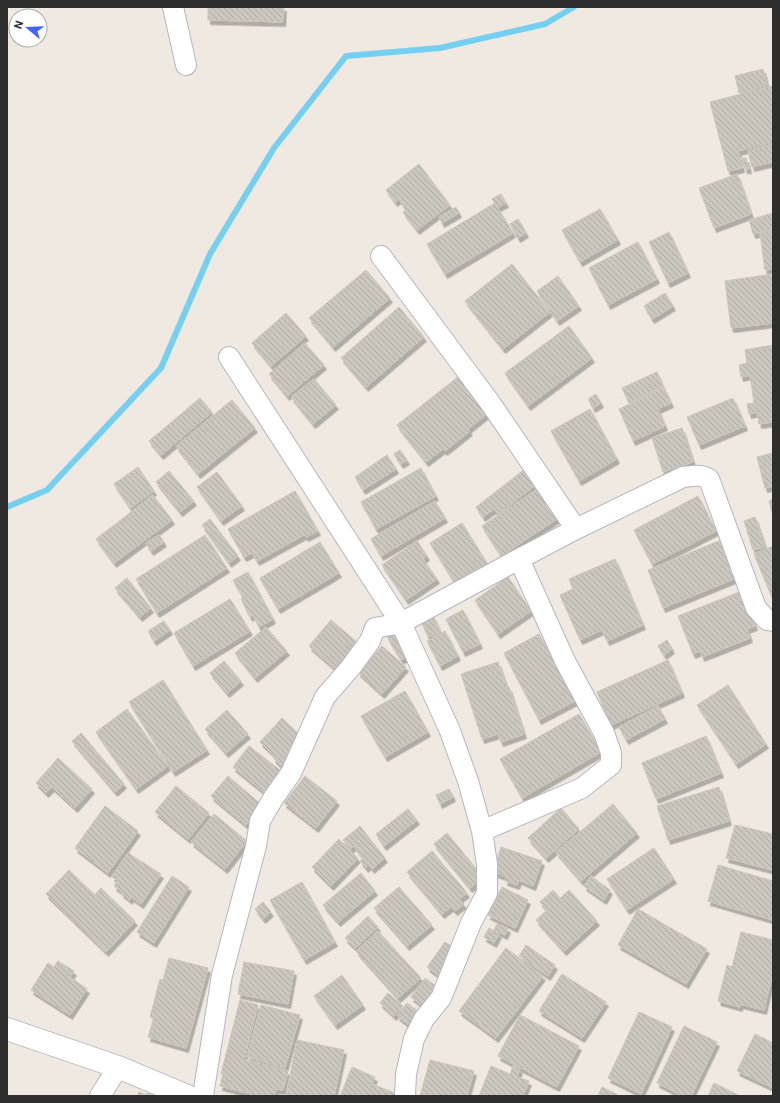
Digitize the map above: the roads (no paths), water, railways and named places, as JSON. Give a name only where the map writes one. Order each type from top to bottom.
[{"type":"street","points":[[173,7],[186,65]]},
{"type":"street","points":[[381,256],[491,404],[576,529]]},
{"type":"street","points":[[229,357],[401,623],[450,731],[468,781],[482,831],[487,864],[487,893],[471,923],[441,998],[424,1020],[414,1039],[406,1074],[406,1096]]},
{"type":"street","points":[[202,1096],[222,975],[256,846],[260,821],[274,797],[291,773],[325,697],[351,667],[370,641],[375,628],[401,623],[519,558],[576,529],[682,477],[695,475],[704,476],[709,480],[756,608],[767,620],[773,621]]},
{"type":"street","points":[[482,831],[582,788],[611,764],[611,753],[604,733],[565,661],[519,558]]},
{"type":"street","points":[[7,1029],[118,1067],[187,1096]]},
{"type":"street","points":[[100,1096],[118,1067]]},
{"type":"waterway","points":[[7,507],[47,490],[161,368],[210,254],[274,148],[346,56],[440,48],[545,24],[574,7]]}]
